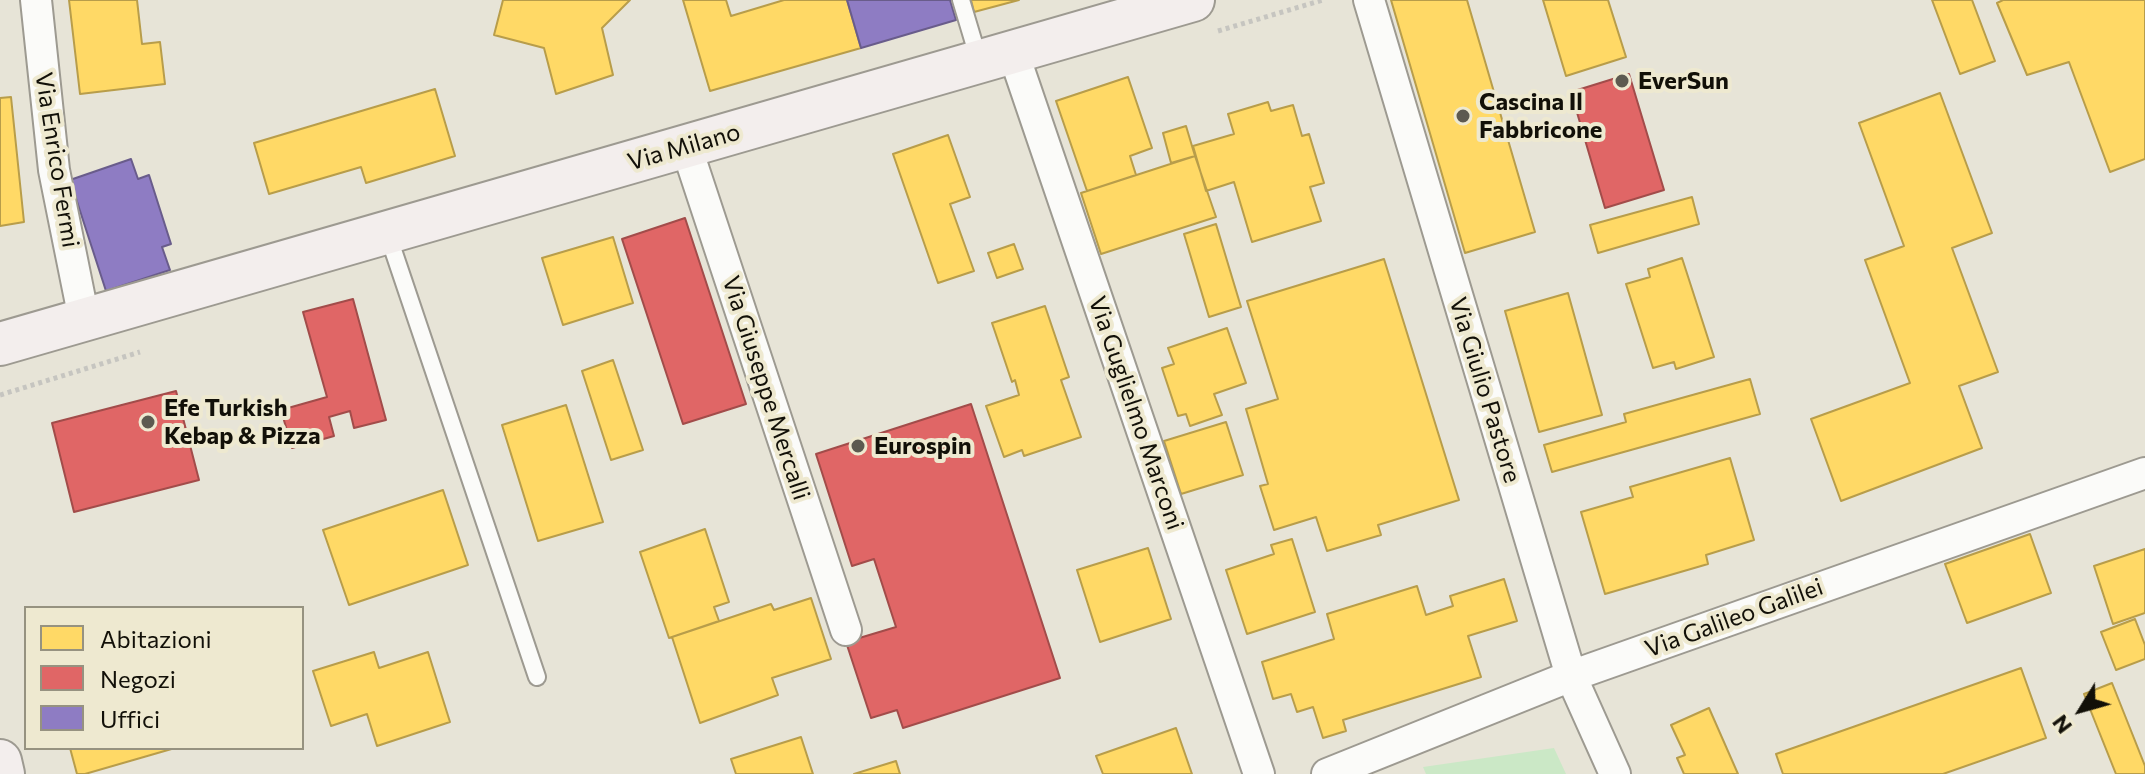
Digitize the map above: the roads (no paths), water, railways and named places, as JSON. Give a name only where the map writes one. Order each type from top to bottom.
[{"type":"street","name":"Via Enrico Fermi","points":[[36,0],[54,170],[84,319]]},
{"type":"street","name":"Via Milano","points":[[0,344],[1193,0]]},
{"type":"street","name":"Via Giulio Pastore","points":[[1369,0],[1571,676],[1615,774]]},
{"type":"street","name":"Via Guglielmo Marconi","points":[[996,57],[1259,774]]},
{"type":"street","name":"Via Giuseppe Mercalli","points":[[686,146],[846,630]]},
{"type":"street","name":"Via Galileo Galilei","points":[[1327,774],[1571,676],[2145,473]]},
{"type":"street","points":[[0,761],[3,774]]},
{"type":"lane","points":[[961,0],[996,57]]},
{"type":"lane","points":[[387,232],[537,677]]},
{"type":"place","name":"EverSun","points":[[1622,81]]},
{"type":"place","name":"Cascina Il Fabbricone","points":[[1463,116]]},
{"type":"place","name":"Efe Turkish Kebap & Pizza","points":[[148,422]]},
{"type":"place","name":"Eurospin","points":[[858,446]]}]
